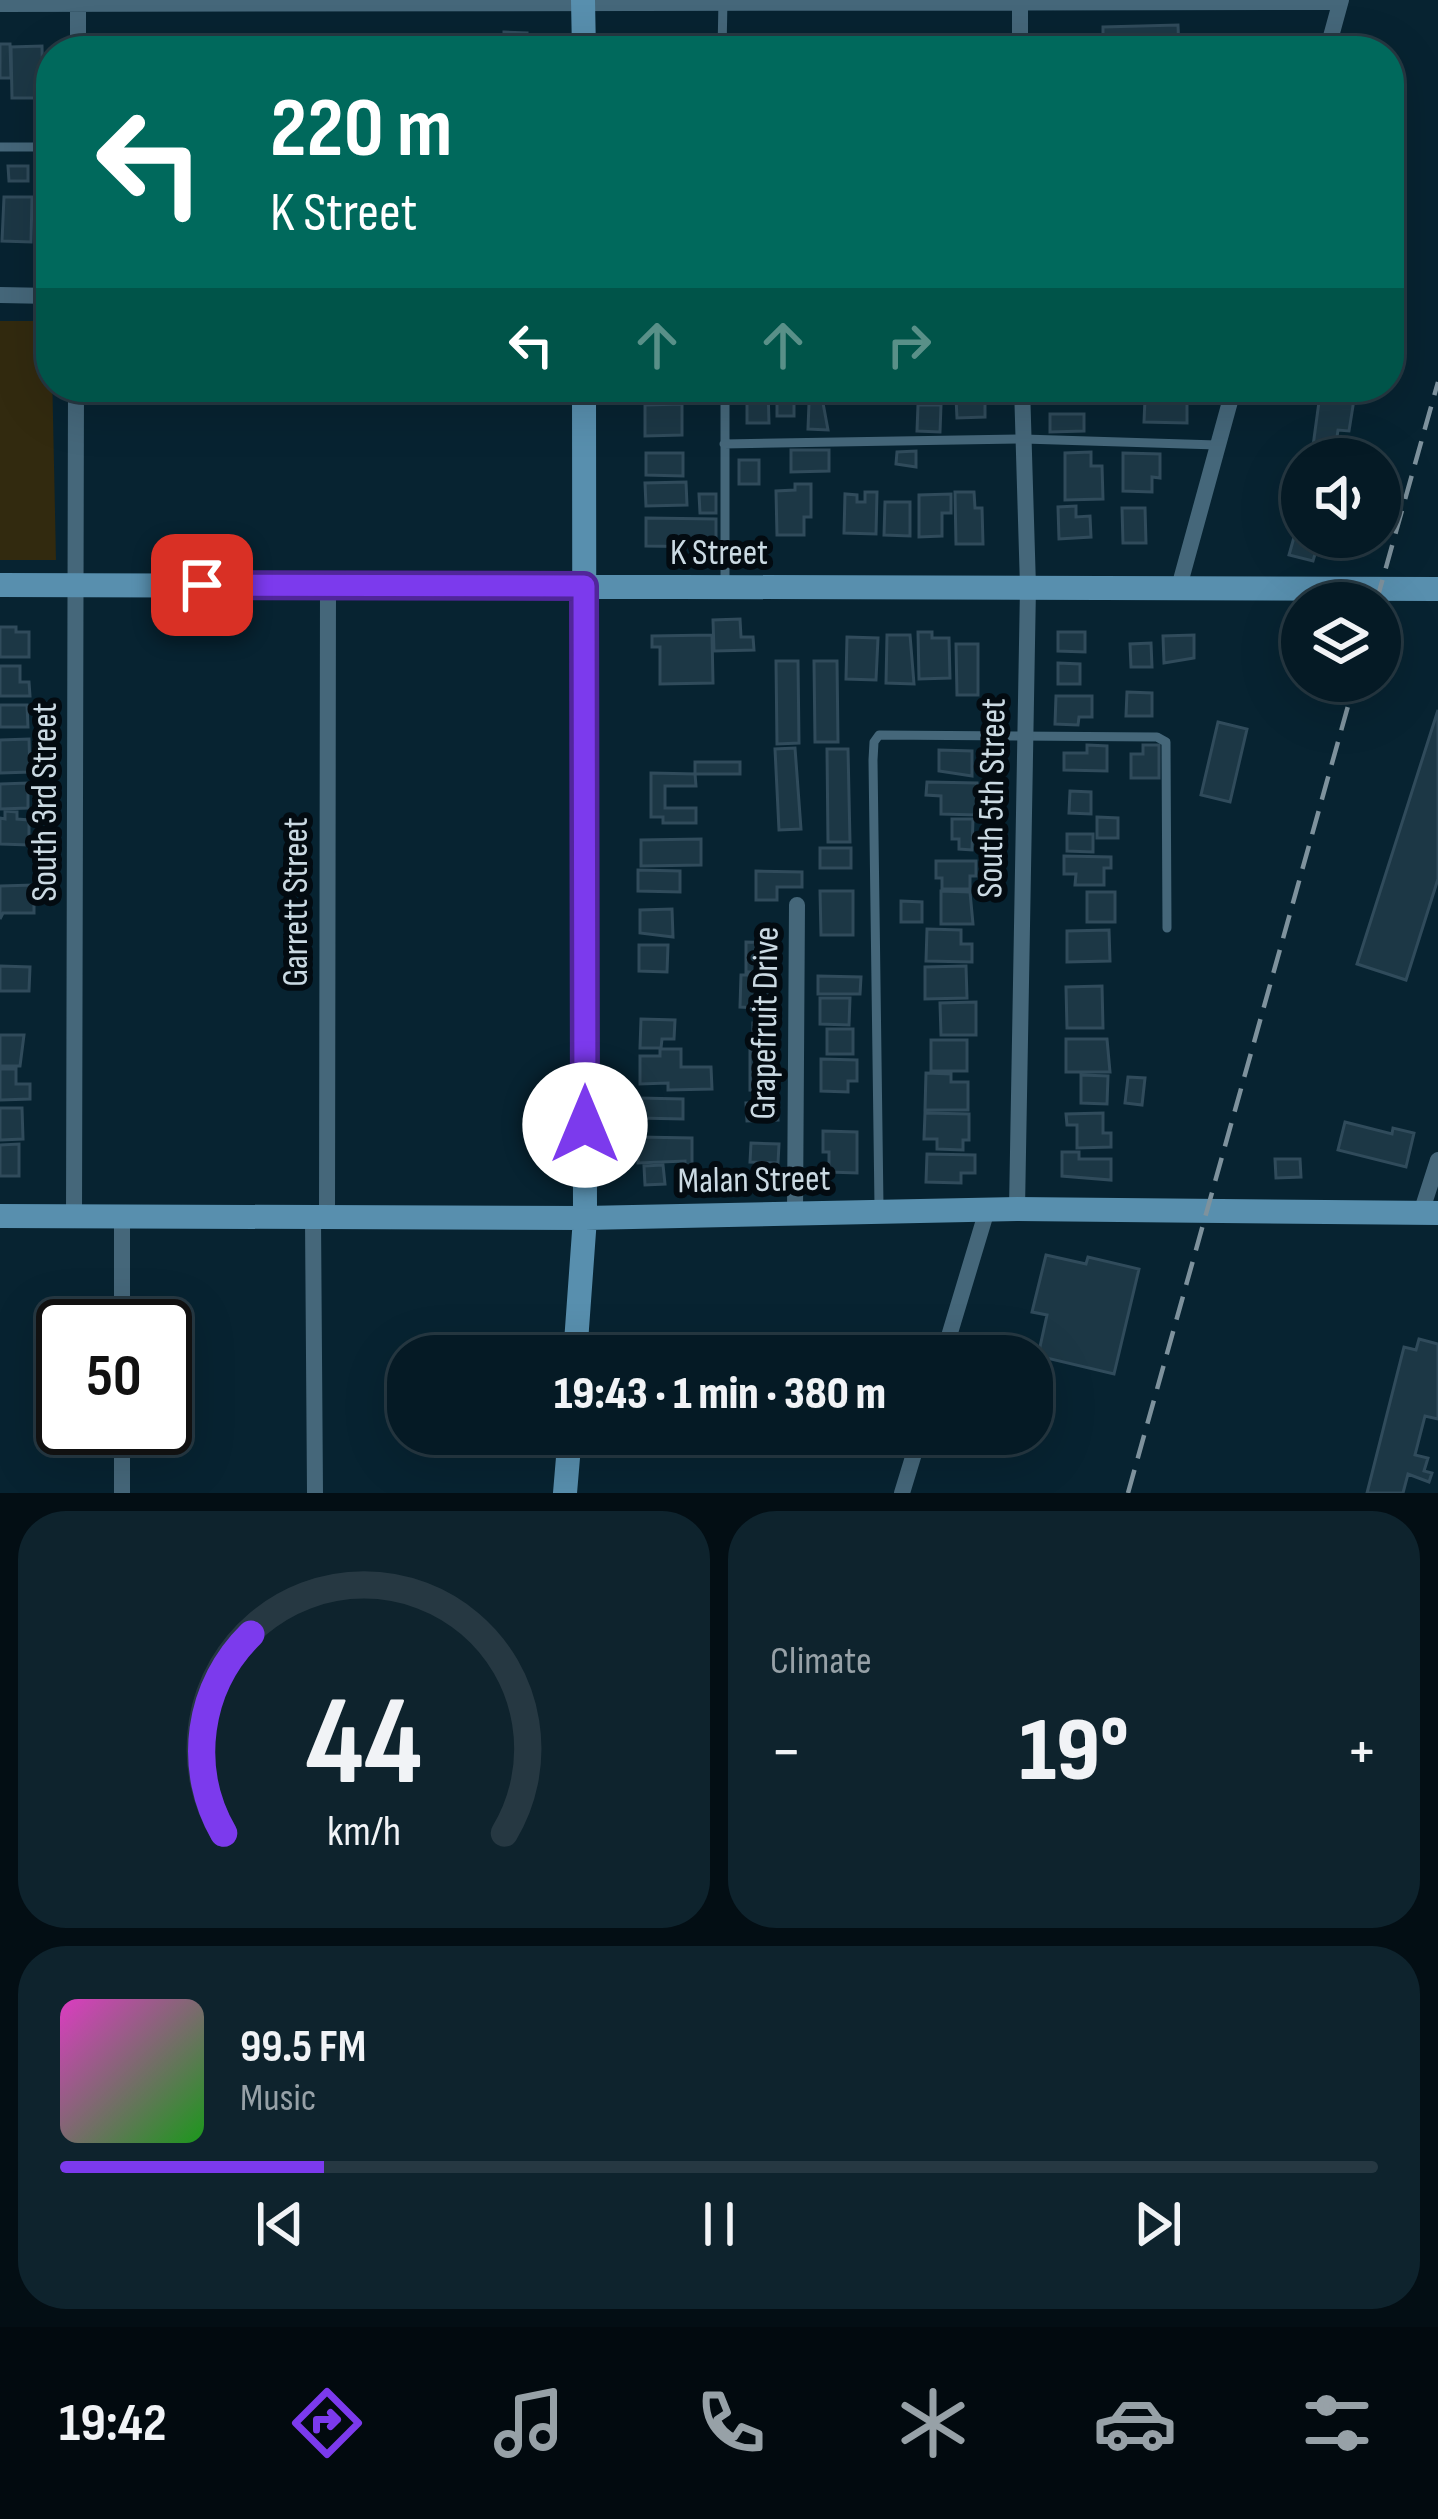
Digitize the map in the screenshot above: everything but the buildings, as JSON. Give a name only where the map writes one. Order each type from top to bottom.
[{"type":"street","points":[[1020,1],[1020,36]]},
{"type":"street","points":[[0,4],[1341,1],[1331,36]]},
{"type":"street","points":[[78,2],[78,36]]},
{"type":"street","points":[[584,2],[584,36]]},
{"type":"street","points":[[0,296],[36,296]]},
{"type":"street","name":"South 3rd Street","points":[[74,1216],[76,402]]},
{"type":"street","points":[[577,1335],[585,1218],[584,402]]},
{"type":"street","name":"South 5th Street","points":[[1017,1209],[1028,587],[1023,402]]},
{"type":"street","points":[[1179,587],[1230,402]]},
{"type":"street","name":"K Street","points":[[0,585],[1438,589]]},
{"type":"street","name":"Garrett Street","points":[[315,1493],[328,585]]},
{"type":"street","name":"Grapefruit Drive","points":[[794,1214],[797,905]]},
{"type":"street","points":[[1430,1213],[1438,1160]]},
{"type":"street","name":"Malan Street","points":[[0,1216],[585,1218],[1017,1209],[1430,1213]]},
{"type":"street","points":[[949,1335],[987,1210]]},
{"type":"street","points":[[122,1219],[122,1299]]},
{"type":"street","points":[[122,1455],[122,1493]]},
{"type":"street","points":[[565,1493],[568,1455]]},
{"type":"street","points":[[902,1493],[914,1455]]},
{"type":"lane","points":[[722,36],[723,2]]},
{"type":"lane","points":[[0,147],[36,147]]},
{"type":"lane","points":[[724,402],[724,587]]},
{"type":"lane","points":[[724,444],[1024,439],[1218,446]]},
{"type":"lane","points":[[879,1212],[874,742],[879,735],[1157,737],[1166,742],[1167,928]]},
{"type":"shaded area","points":[[0,321],[36,321],[36,402],[53,402],[56,560],[0,560]]},
{"type":"railway","points":[[1382,582],[1438,382]]},
{"type":"railway","points":[[1128,1493],[1349,702]]},
{"type":"route","points":[[202,585],[584,586],[585,1125]]}]
